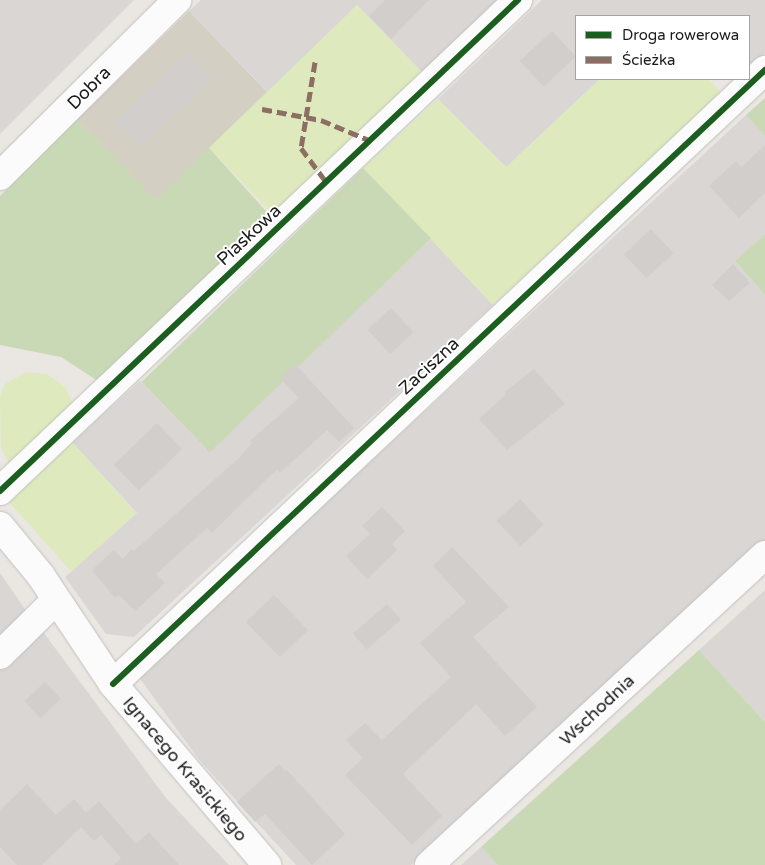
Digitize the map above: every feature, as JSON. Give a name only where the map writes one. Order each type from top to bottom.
[{"type":"street","name":"Dobra","points":[[0,176],[177,0]]},
{"type":"street","name":"Piaskowa","points":[[0,491],[518,0]]},
{"type":"street","name":"Zaciszna","points":[[113,684],[765,70]]},
{"type":"street","name":"Ignacego Krasickiego","points":[[0,526],[41,576],[113,684],[267,865]]},
{"type":"street","name":"Wschodnia","points":[[429,865],[765,555]]},
{"type":"street","points":[[0,655],[56,600]]},
{"type":"shaded area","points":[[0,0],[134,0],[0,134]]},
{"type":"shaded area","points":[[201,0],[497,0],[422,72],[357,5],[268,92],[189,11]]},
{"type":"shaded area","points":[[542,0],[765,0],[765,53],[750,67],[750,15],[575,15],[575,80],[599,80],[506,167],[438,99]]},
{"type":"shaded area","points":[[189,11],[267,92],[155,201],[77,119]]},
{"type":"shaded area","points":[[746,115],[765,136],[765,234],[735,261],[765,295],[765,541],[411,865],[296,865],[200,761],[138,676]]},
{"type":"shaded area","points":[[431,239],[493,305],[134,637],[106,634],[65,577],[137,513],[72,442],[140,381],[206,449]]},
{"type":"shaded area","points":[[0,573],[29,615],[0,643]]},
{"type":"shaded area","points":[[765,590],[765,722],[699,650]]},
{"type":"shaded area","points":[[41,629],[166,798],[229,865],[0,865],[0,669]]},
{"type":"shaded area","points":[[481,847],[498,865],[461,865]]},
{"type":"green space","points":[[357,5],[424,75],[276,218],[209,148]]},
{"type":"green space","points":[[599,80],[709,80],[722,93],[493,305],[363,168],[438,99],[506,167]]},
{"type":"green space","points":[[765,98],[765,136],[746,115]]},
{"type":"green space","points":[[77,119],[156,199],[209,148],[274,220],[98,381],[61,357],[0,345],[0,196]]},
{"type":"green space","points":[[363,168],[431,238],[210,452],[141,382]]},
{"type":"green space","points":[[765,234],[765,295],[735,261]]},
{"type":"green space","points":[[26,372],[47,374],[65,387],[73,405],[10,466],[1,447],[0,396],[5,384]]},
{"type":"green space","points":[[72,442],[136,513],[72,572],[7,500]]},
{"type":"green space","points":[[699,650],[765,722],[765,865],[498,865],[481,847]]},
{"type":"building","points":[[385,0],[429,0],[391,39],[369,16]]},
{"type":"building","points":[[552,31],[575,57],[544,87],[520,61]]},
{"type":"building","points":[[187,52],[213,79],[141,148],[115,121]]},
{"type":"building","points":[[765,145],[765,193],[739,218],[709,186],[736,161],[742,167]]},
{"type":"building","points":[[651,229],[674,253],[646,278],[624,254]]},
{"type":"building","points":[[733,264],[750,283],[729,301],[712,285]]},
{"type":"building","points":[[391,308],[414,332],[390,354],[368,330]]},
{"type":"building","points":[[295,364],[354,428],[339,442],[327,430],[280,473],[277,470],[270,476],[212,533],[207,528],[156,574],[165,583],[135,611],[119,595],[115,598],[92,570],[114,550],[122,559],[132,549],[134,551],[239,458],[252,443],[250,441],[299,398],[280,378]]},
{"type":"building","points":[[534,369],[565,404],[507,450],[479,419],[506,394],[505,392]]},
{"type":"building","points":[[157,423],[182,449],[139,491],[114,465]]},
{"type":"building","points":[[520,499],[544,525],[520,546],[497,521]]},
{"type":"building","points":[[382,507],[405,531],[392,544],[397,550],[367,579],[346,556],[370,534],[362,526]]},
{"type":"building","points":[[452,547],[509,607],[473,637],[537,707],[505,736],[476,704],[403,774],[442,816],[412,845],[345,775],[363,758],[346,740],[365,723],[382,740],[451,677],[420,643],[466,602],[433,566]]},
{"type":"building","points":[[274,595],[308,630],[280,657],[246,622]]},
{"type":"building","points":[[387,604],[401,620],[367,649],[353,634]]},
{"type":"building","points":[[45,682],[61,699],[40,718],[25,701]]},
{"type":"building","points":[[279,764],[285,771],[287,770],[345,834],[312,865],[265,814],[255,822],[237,802]]},
{"type":"building","points":[[27,784],[56,815],[74,799],[86,813],[99,801],[136,844],[149,832],[179,865],[114,865],[121,858],[101,835],[94,841],[81,827],[42,865],[17,865],[0,847],[0,810]]},
{"type":"marked path","points":[[315,62],[301,148],[327,183]]},
{"type":"marked path","points":[[262,109],[321,120],[371,141]]},
{"type":"cycle path","points":[[0,491],[518,0]]},
{"type":"cycle path","points":[[113,684],[765,70]]}]
